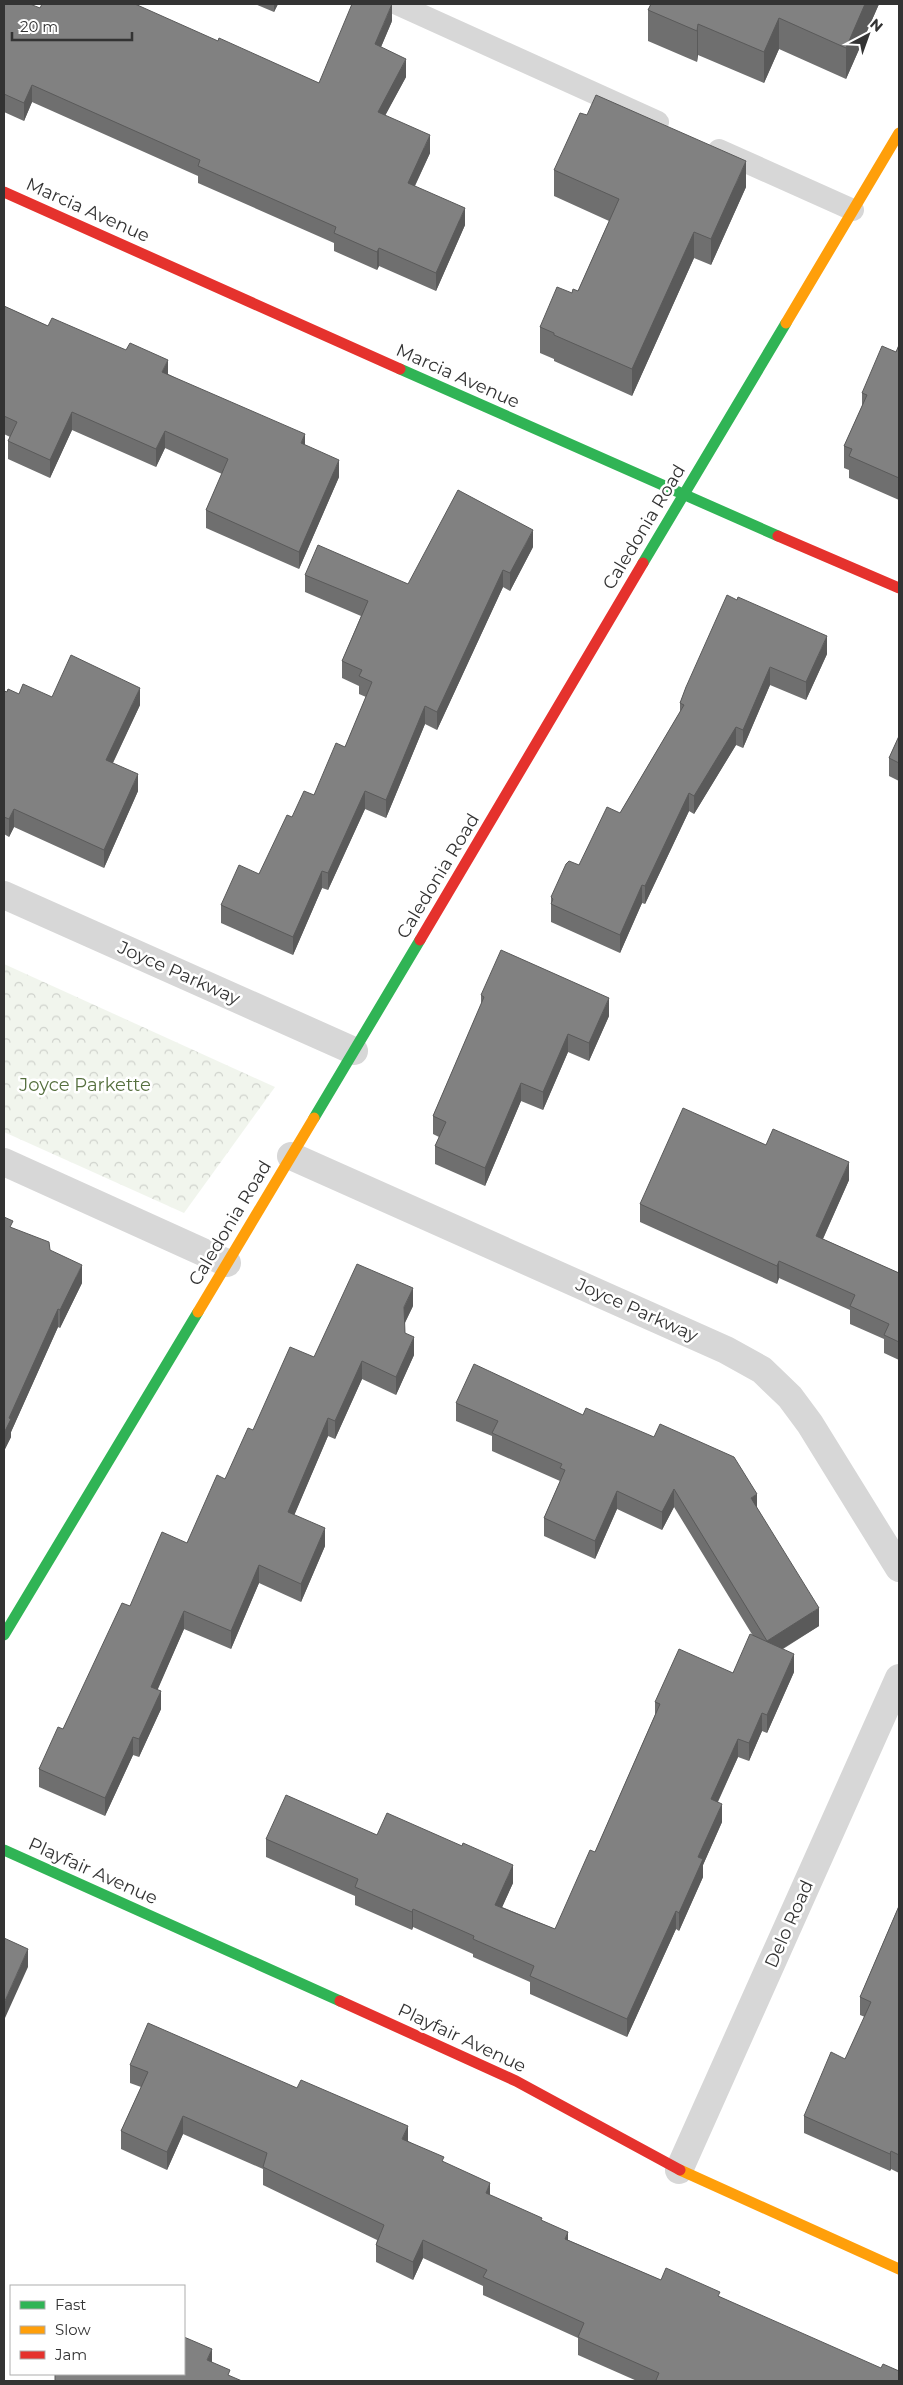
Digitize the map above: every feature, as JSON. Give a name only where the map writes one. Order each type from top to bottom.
[{"type":"street","name":"Caledonia Road","points":[[4,1634],[354,1051],[899,133]]},
{"type":"street","name":"Marcia Avenue","points":[[4,192],[684,496],[899,588]]},
{"type":"street","name":"Joyce Parkway","points":[[4,895],[354,1051]]},
{"type":"street","name":"Joyce Parkway","points":[[291,1156],[726,1350],[762,1370],[790,1396],[810,1424],[899,1568]]},
{"type":"street","points":[[4,1162],[227,1262]]},
{"type":"street","name":"Delo Road","points":[[679,2170],[899,1678]]},
{"type":"street","name":"Playfair Avenue","points":[[4,1850],[516,2081],[679,2170],[899,2269]]},
{"type":"lane","points":[[397,4],[674,130]]},
{"type":"lane","points":[[701,142],[853,210]]},
{"type":"green space","name":"Joyce Parkette","points":[[4,964],[275,1087],[184,1213],[4,1132]]},
{"type":"building","points":[[4,4],[30,4],[40,8],[42,4],[135,4],[218,41],[219,38],[319,83],[352,4],[392,4],[375,44],[406,59],[378,112],[430,135],[408,183],[465,208],[436,273],[379,248],[377,252],[334,233],[336,227],[198,166],[200,160],[32,85],[24,103],[4,94]]},
{"type":"building","points":[[651,4],[865,4],[846,48],[779,18],[764,52],[698,24],[697,31],[648,10]]},
{"type":"building","points":[[596,95],[746,161],[711,239],[694,232],[632,369],[540,327],[557,287],[572,293],[573,289],[578,291],[619,199],[554,170],[580,113],[587,115]]},
{"type":"building","points":[[4,306],[48,326],[52,318],[126,350],[130,343],[168,360],[162,372],[305,434],[301,443],[339,460],[299,552],[206,510],[228,459],[165,431],[156,449],[72,412],[50,460],[8,441],[17,422],[4,416]]},
{"type":"building","points":[[899,345],[899,478],[849,456],[852,449],[844,446],[867,395],[862,393],[882,346],[896,352]]},
{"type":"building","points":[[458,490],[533,530],[510,573],[503,570],[437,712],[425,706],[386,800],[365,791],[328,873],[322,871],[293,937],[221,905],[239,865],[259,874],[287,815],[292,817],[304,791],[314,795],[336,743],[345,747],[372,682],[359,676],[362,670],[342,661],[368,601],[305,575],[318,545],[408,584]]},
{"type":"building","points":[[727,595],[737,600],[738,597],[827,636],[806,682],[770,667],[743,730],[736,727],[694,796],[689,793],[645,886],[642,885],[620,935],[551,904],[553,899],[551,897],[566,864],[569,861],[579,865],[607,807],[620,813],[684,705],[680,703],[686,687]]},
{"type":"building","points":[[71,655],[140,688],[106,760],[138,774],[104,850],[14,809],[9,819],[4,817],[4,691],[7,692],[8,689],[19,694],[23,684],[52,697]]},
{"type":"building","points":[[899,736],[899,763],[889,758]]},
{"type":"building","points":[[501,950],[609,998],[589,1043],[568,1034],[543,1092],[521,1083],[485,1168],[435,1146],[446,1122],[433,1116],[484,997],[481,995]]},
{"type":"building","points":[[683,1108],[766,1145],[773,1129],[849,1162],[816,1236],[899,1273],[899,1342],[884,1335],[889,1324],[850,1306],[855,1295],[779,1261],[777,1266],[640,1204]]},
{"type":"building","points":[[4,1217],[13,1221],[10,1227],[49,1242],[50,1250],[82,1265],[60,1310],[58,1309],[4,1433]]},
{"type":"building","points":[[357,1264],[413,1288],[404,1307],[405,1333],[414,1337],[396,1377],[362,1361],[335,1421],[328,1418],[288,1512],[325,1528],[301,1584],[259,1565],[231,1631],[184,1611],[151,1687],[161,1691],[139,1739],[133,1737],[105,1798],[39,1769],[58,1727],[63,1729],[122,1603],[130,1606],[162,1532],[187,1543],[217,1475],[225,1479],[248,1428],[253,1430],[290,1347],[314,1357]]},
{"type":"building","points":[[474,1364],[583,1415],[586,1408],[654,1437],[660,1424],[734,1457],[757,1494],[751,1498],[819,1608],[767,1641],[674,1489],[662,1512],[617,1491],[595,1541],[544,1518],[565,1470],[560,1468],[562,1464],[492,1433],[498,1421],[456,1403]]},
{"type":"building","points":[[750,1634],[794,1654],[767,1715],[762,1713],[749,1743],[738,1739],[711,1799],[722,1804],[698,1857],[703,1859],[679,1913],[676,1911],[627,2019],[530,1976],[534,1966],[473,1939],[474,1936],[413,1909],[412,1912],[355,1887],[358,1879],[266,1839],[286,1795],[377,1835],[387,1813],[462,1846],[463,1843],[513,1865],[495,1905],[555,1929],[590,1850],[595,1852],[660,1704],[655,1702],[679,1649],[733,1673]]},
{"type":"building","points":[[899,1906],[899,2155],[891,2151],[890,2154],[804,2116],[831,2052],[845,2059],[871,2002],[860,1997]]},
{"type":"building","points":[[4,1938],[28,1949],[4,2003]]},
{"type":"building","points":[[148,2023],[297,2088],[301,2080],[408,2126],[402,2139],[444,2157],[442,2161],[490,2183],[486,2193],[568,2232],[565,2239],[661,2280],[666,2268],[720,2292],[718,2296],[881,2368],[883,2364],[899,2371],[899,2381],[658,2381],[656,2380],[659,2373],[578,2337],[584,2323],[483,2277],[487,2270],[423,2240],[413,2262],[376,2245],[384,2225],[263,2167],[267,2153],[183,2116],[167,2152],[121,2131],[148,2072],[130,2065]]},
{"type":"building","points":[[185,2337],[212,2349],[207,2360],[230,2370],[228,2375],[242,2381],[55,2381],[55,2375],[185,2375]]},
{"type":"traffic: fast","points":[[643,563],[786,323]]},
{"type":"traffic: fast","points":[[400,369],[778,536]]},
{"type":"traffic: fast","points":[[314,1118],[420,940]]},
{"type":"traffic: fast","points":[[4,1635],[198,1312]]},
{"type":"traffic: fast","points":[[4,1850],[340,2001]]},
{"type":"traffic: slow","points":[[786,323],[899,133]]},
{"type":"traffic: slow","points":[[198,1312],[314,1118]]},
{"type":"traffic: slow","points":[[680,2170],[899,2269]]},
{"type":"traffic: jam","points":[[4,192],[400,369]]},
{"type":"traffic: jam","points":[[778,536],[899,588]]},
{"type":"traffic: jam","points":[[420,940],[643,563]]},
{"type":"traffic: jam","points":[[340,2001],[516,2081],[680,2170]]}]
